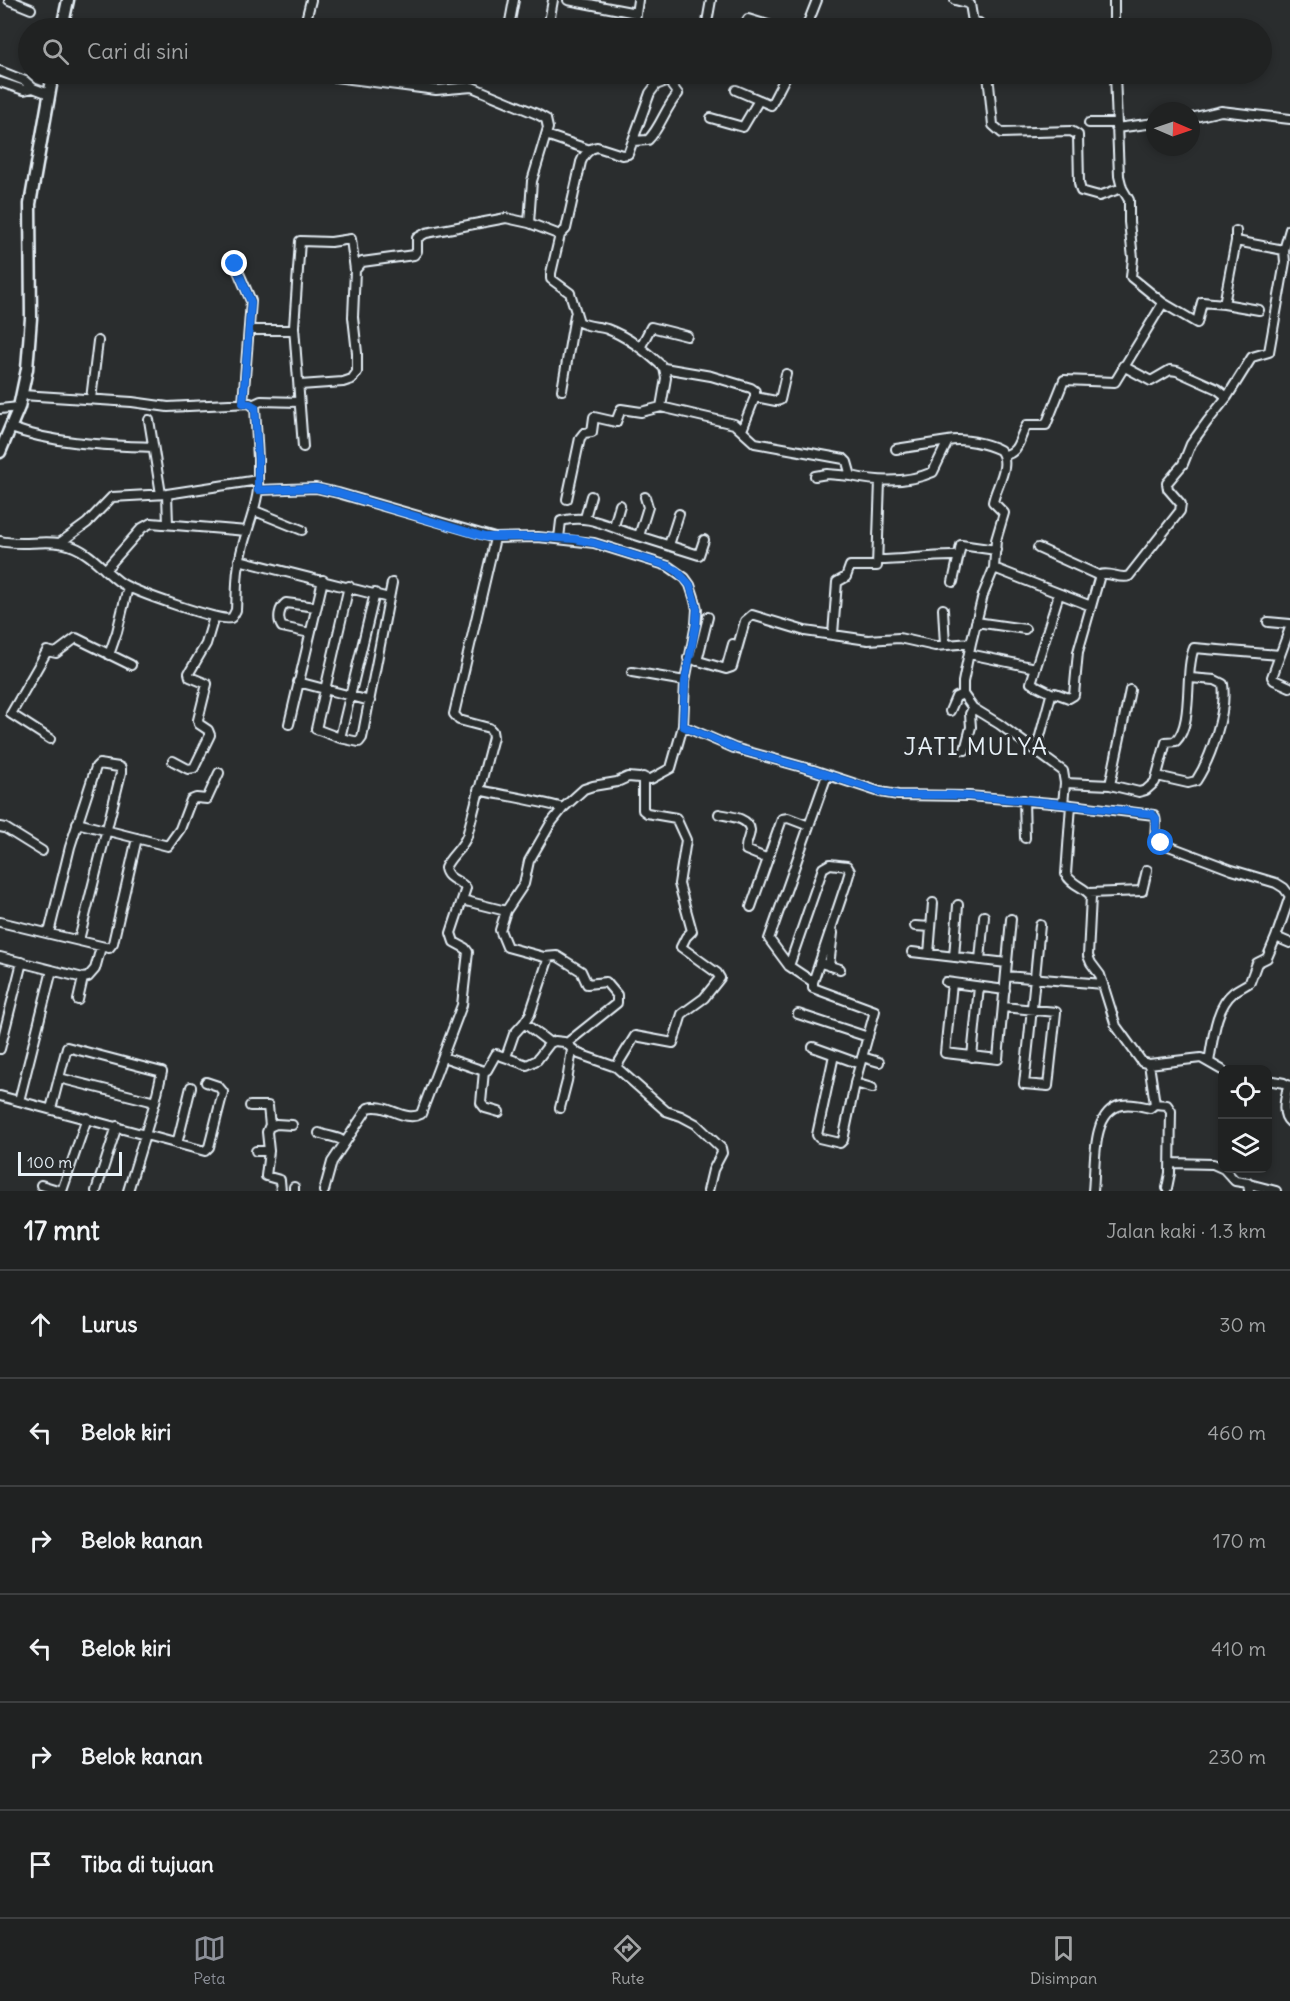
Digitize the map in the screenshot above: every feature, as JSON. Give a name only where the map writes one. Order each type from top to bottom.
[{"type":"street","points":[[9,0],[31,9]]},
{"type":"street","points":[[64,18],[68,0]]},
{"type":"street","points":[[306,18],[311,0]]},
{"type":"street","points":[[511,18],[514,0]]},
{"type":"street","points":[[550,18],[553,0]]},
{"type":"street","points":[[568,0],[636,13]]},
{"type":"street","points":[[635,18],[638,0]]},
{"type":"street","points":[[708,18],[711,0]]},
{"type":"street","points":[[810,18],[817,0]]},
{"type":"street","points":[[955,0],[970,4],[972,18]]},
{"type":"street","points":[[1114,0],[1114,18]]},
{"type":"street","points":[[0,71],[18,78]]},
{"type":"street","points":[[0,82],[24,90],[33,88]]},
{"type":"street","points":[[28,84],[49,94]]},
{"type":"street","points":[[0,452],[19,407],[27,369],[31,318],[30,204],[51,84]]},
{"type":"street","points":[[390,84],[436,90],[478,88],[543,117],[548,125],[532,181],[529,223]]},
{"type":"street","points":[[659,84],[653,87],[646,100],[628,154],[624,156],[597,147],[590,150],[581,162],[566,229],[560,235],[551,279],[569,291],[577,320],[607,329],[640,348],[664,368],[711,376],[754,389],[755,397],[742,430]]},
{"type":"street","points":[[633,141],[648,140],[654,133],[670,103],[678,94],[672,84]]},
{"type":"street","points":[[736,90],[770,105],[782,84]]},
{"type":"street","points":[[989,84],[993,125],[997,130],[1002,133],[1071,131],[1076,133],[1078,135],[1081,191],[1099,196],[1122,188]]},
{"type":"street","points":[[1115,84],[1116,125],[1122,188],[1129,200],[1133,258],[1131,277],[1163,303],[1196,324],[1202,303],[1259,310]]},
{"type":"street","points":[[711,118],[743,127],[759,100]]},
{"type":"street","points":[[1200,116],[1221,111],[1290,119]]},
{"type":"street","points":[[1089,123],[1146,123]]},
{"type":"street","points":[[546,135],[590,150]]},
{"type":"street","points":[[355,270],[362,262],[414,255],[417,252],[417,237],[426,233],[506,218],[529,223],[560,235]]},
{"type":"street","points":[[1059,594],[1031,684],[1069,698],[1074,695],[1078,655],[1100,576],[1103,573],[1125,578],[1129,576],[1180,511],[1181,504],[1168,489],[1167,483],[1181,466],[1191,444],[1227,397],[1252,357],[1269,352],[1285,262],[1284,250],[1290,229]]},
{"type":"street","points":[[1224,304],[1236,231]]},
{"type":"street","points":[[300,385],[343,382],[352,379],[357,372],[353,317],[355,270],[351,239],[331,242],[300,241],[294,330],[303,447]]},
{"type":"street","points":[[1236,241],[1284,250]]},
{"type":"street","points":[[235,264],[251,302],[248,404]]},
{"type":"street","points":[[1004,455],[1016,450],[1027,425],[1046,424],[1064,380],[1113,383],[1163,303]]},
{"type":"street","points":[[562,390],[576,314]]},
{"type":"street","points":[[640,348],[651,327],[687,336]]},
{"type":"street","points":[[250,330],[294,330]]},
{"type":"street","points":[[91,399],[98,341]]},
{"type":"street","points":[[1123,366],[1151,381],[1168,370],[1173,370],[1217,389],[1227,397]]},
{"type":"street","points":[[661,407],[666,378],[664,368]]},
{"type":"street","points":[[755,397],[779,401],[786,374]]},
{"type":"street","points":[[22,395],[168,407],[248,404],[261,401],[299,402]]},
{"type":"street","points":[[0,541],[61,542],[76,547],[94,559],[128,587],[214,617],[228,619],[232,617],[236,610],[239,560],[255,511],[258,490],[255,407],[248,404]]},
{"type":"street","points":[[0,410],[19,407]]},
{"type":"street","points":[[567,499],[580,438],[584,433],[592,432],[595,417],[616,422],[621,409],[641,412],[661,407],[734,424],[755,443],[844,459],[848,462],[851,476]]},
{"type":"street","points":[[0,410],[12,424],[38,436],[103,445],[152,447]]},
{"type":"street","points":[[149,420],[152,447],[164,494],[168,524]]},
{"type":"street","points":[[896,450],[957,440],[994,447],[1004,455]]},
{"type":"street","points":[[815,476],[827,474],[893,481],[933,472],[948,441]]},
{"type":"street","points":[[1004,455],[1003,472],[993,502],[1004,513],[996,540],[994,568],[983,595],[971,643],[963,682],[963,694],[973,708],[999,724],[1063,771],[1067,805],[1066,874],[1070,880],[1089,892],[1141,891],[1147,870]]},
{"type":"street","points":[[61,542],[87,523],[112,497],[164,494],[258,480]]},
{"type":"street","points":[[833,634],[837,582],[846,577],[850,566],[876,567],[880,481]]},
{"type":"street","points":[[258,490],[316,488],[495,538],[559,538],[594,543],[668,566],[685,578],[690,585],[697,609],[696,624],[685,681],[683,726],[671,768],[651,779],[628,777],[617,782],[601,783],[584,789],[563,808],[551,823],[529,861],[524,884],[507,911],[500,930],[506,947],[549,957],[557,956],[581,971],[588,985],[607,982],[618,998],[617,1003],[570,1047],[567,1081],[560,1108]]},
{"type":"street","points":[[585,518],[591,496]]},
{"type":"street","points":[[639,536],[648,507],[645,497]]},
{"type":"street","points":[[614,526],[621,505]]},
{"type":"street","points":[[255,511],[302,530]]},
{"type":"street","points":[[669,545],[679,514]]},
{"type":"street","points":[[559,538],[562,520],[585,518],[699,555],[704,540]]},
{"type":"street","points":[[105,570],[142,528],[151,523],[247,531]]},
{"type":"street","points":[[324,1191],[333,1162],[368,1108],[378,1107],[413,1117],[422,1114],[462,1005],[467,950],[454,942],[452,938],[465,886],[449,877],[445,868],[448,861],[466,841],[493,734],[489,728],[457,718],[454,712],[495,538]]},
{"type":"street","points":[[953,582],[962,544],[996,550]]},
{"type":"street","points":[[1038,548],[1100,576]]},
{"type":"street","points":[[878,560],[906,560],[933,555],[958,556]]},
{"type":"street","points":[[239,560],[390,598]]},
{"type":"street","points":[[994,568],[1091,606]]},
{"type":"street","points":[[289,724],[323,580]]},
{"type":"street","points":[[349,586],[316,729],[340,738],[360,741],[370,701],[392,583]]},
{"type":"street","points":[[109,655],[128,587]]},
{"type":"street","points":[[340,738],[375,593]]},
{"type":"street","points":[[310,633],[282,627],[279,617],[286,603],[316,607]]},
{"type":"street","points":[[943,609],[945,645]]},
{"type":"street","points":[[688,658],[726,669],[733,665],[745,621],[752,615],[805,631],[868,640],[899,639],[922,644],[945,645],[971,643]]},
{"type":"street","points":[[173,761],[188,769],[194,768],[210,735],[198,720],[207,684],[190,677],[189,673],[206,644],[214,617]]},
{"type":"street","points":[[697,661],[708,617]]},
{"type":"street","points":[[976,622],[1025,629]]},
{"type":"street","points":[[1268,622],[1290,626],[1273,678],[1290,687]]},
{"type":"street","points":[[726,669],[739,626]]},
{"type":"street","points":[[50,739],[11,714],[46,651],[56,653],[76,638],[131,665]]},
{"type":"street","points":[[1065,783],[1110,785],[1139,792],[1151,786],[1157,776],[1166,742],[1176,741],[1182,729],[1193,651],[1196,647],[1280,655]]},
{"type":"street","points":[[969,654],[1036,668]]},
{"type":"street","points":[[632,672],[685,681]]},
{"type":"street","points":[[1157,776],[1188,783],[1196,781],[1218,734],[1223,684],[1215,680],[1190,678]]},
{"type":"street","points":[[298,682],[370,701]]},
{"type":"street","points":[[1110,785],[1130,690]]},
{"type":"street","points":[[950,711],[956,697],[963,694]]},
{"type":"street","points":[[1036,751],[1053,694]]},
{"type":"street","points":[[964,750],[971,727],[970,718],[973,708]]},
{"type":"street","points":[[683,726],[734,748],[861,787],[898,795],[952,795],[1024,800],[1154,815],[1156,818],[1155,838],[1158,842],[1232,870],[1276,883],[1284,888],[1290,896],[1267,958],[1257,962],[1250,982],[1233,992],[1226,1002],[1215,1027],[1209,1062]]},
{"type":"street","points":[[49,933],[77,823],[97,765],[119,767],[121,773],[79,940]]},
{"type":"street","points":[[77,823],[168,846],[180,830],[191,800],[207,799],[219,773]]},
{"type":"street","points":[[813,982],[789,966],[769,939],[826,775]]},
{"type":"street","points":[[616,1067],[636,1036],[673,1043],[682,1014],[704,998],[720,978],[681,947],[692,931],[679,884],[679,872],[686,840],[675,818],[646,813],[643,810],[643,777]]},
{"type":"street","points":[[478,790],[515,798],[534,799],[563,808]]},
{"type":"street","points":[[1024,800],[1025,838]]},
{"type":"street","points":[[719,814],[747,824],[750,830],[746,850],[768,859]]},
{"type":"street","points":[[751,907],[783,818],[809,826]]},
{"type":"street","points":[[0,827],[42,852]]},
{"type":"street","points":[[0,922],[110,948],[137,838]]},
{"type":"street","points":[[789,966],[823,868],[830,864],[849,868],[847,881],[812,987],[876,1012],[855,1083],[843,1141],[840,1143],[819,1138],[817,1132],[834,1055]]},
{"type":"street","points":[[1089,892],[1092,901],[1088,956],[1100,975],[1116,1026],[1140,1060],[1149,1064],[1197,1058],[1204,1059],[1218,1068]]},
{"type":"street","points":[[462,900],[507,911]]},
{"type":"street","points":[[929,954],[933,903]]},
{"type":"street","points":[[954,957],[958,905]]},
{"type":"street","points":[[829,966],[836,914]]},
{"type":"street","points":[[981,960],[984,916]]},
{"type":"street","points":[[1005,990],[949,982],[945,1053],[998,1059],[1005,990],[1011,918]]},
{"type":"street","points":[[1003,1007],[1032,1010],[1056,1012],[1048,1086],[1024,1084],[1032,1010],[1040,925]]},
{"type":"street","points":[[915,926],[931,927]]},
{"type":"street","points":[[1276,937],[1290,943]]},
{"type":"street","points":[[0,957],[83,978],[88,977],[95,969],[101,947]]},
{"type":"street","points":[[912,952],[1007,963]]},
{"type":"street","points":[[506,1057],[514,1034],[530,1014],[549,957]]},
{"type":"street","points":[[0,1049],[22,962]]},
{"type":"street","points":[[820,963],[840,969]]},
{"type":"street","points":[[19,1101],[52,970]]},
{"type":"street","points":[[1006,976],[1103,984]]},
{"type":"street","points":[[78,999],[83,978]]},
{"type":"street","points":[[972,1057],[979,987]]},
{"type":"street","points":[[798,1014],[868,1037]]},
{"type":"street","points":[[525,1023],[550,1043]]},
{"type":"street","points":[[499,1112],[482,1105],[484,1071],[487,1070],[495,1054],[528,1065],[537,1060],[550,1043],[558,1041],[616,1067],[666,1111],[696,1124],[721,1148],[722,1153],[709,1183],[708,1191]]},
{"type":"street","points":[[51,1109],[67,1047],[162,1072],[128,1191]]},
{"type":"street","points":[[813,1047],[834,1055],[879,1062]]},
{"type":"street","points":[[443,1057],[484,1071]]},
{"type":"street","points":[[1149,1064],[1155,1104]]},
{"type":"street","points":[[59,1078],[155,1102]]},
{"type":"street","points":[[1272,1081],[1289,1086],[1284,1113],[1290,1122]]},
{"type":"street","points":[[0,1096],[203,1151],[209,1147],[223,1092],[218,1086],[206,1082]]},
{"type":"street","points":[[855,1083],[872,1088]]},
{"type":"street","points":[[177,1144],[191,1087]]},
{"type":"street","points":[[1093,1191],[1099,1131],[1104,1116],[1112,1109],[1133,1104],[1151,1108],[1155,1104],[1167,1105],[1170,1109],[1170,1163],[1167,1188]]},
{"type":"street","points":[[250,1106],[268,1106],[270,1126],[267,1132],[269,1151],[266,1176],[280,1180],[280,1191]]},
{"type":"street","points":[[41,1185],[62,1191],[87,1118]]},
{"type":"street","points":[[270,1126],[292,1125]]},
{"type":"street","points":[[96,1191],[117,1126]]},
{"type":"street","points":[[319,1133],[328,1137],[335,1136],[345,1142]]},
{"type":"street","points":[[256,1151],[269,1151]]},
{"type":"street","points":[[1170,1163],[1218,1166]]},
{"type":"street","points":[[1227,1173],[1234,1181],[1249,1188],[1276,1191]]},
{"type":"district","name":"JATI MULYA","points":[[976,747]]},
{"type":"route","points":[[235,264],[251,302],[243,403],[255,407],[258,490],[316,488],[485,537],[575,539],[668,566],[677,571],[690,585],[697,609],[685,681],[683,726],[734,748],[880,792],[898,795],[952,795],[1024,800],[1152,814],[1156,816],[1155,838],[1161,843]]}]
